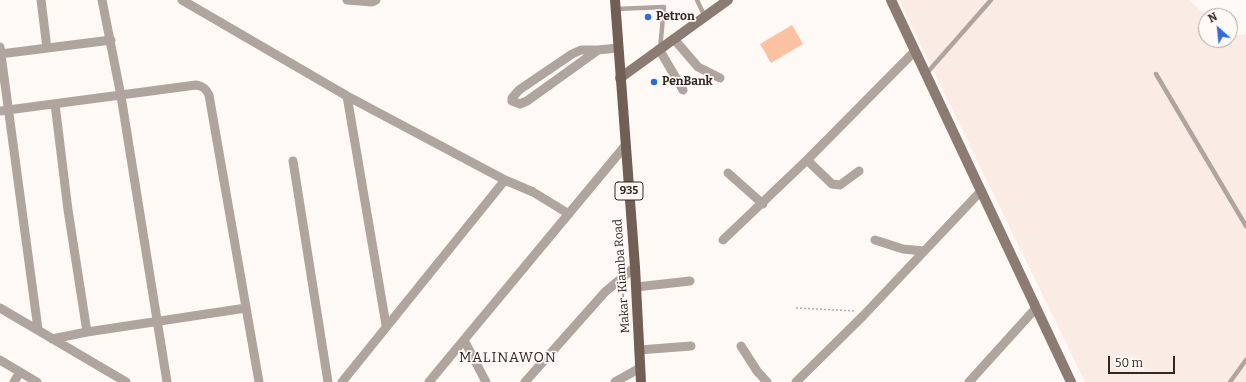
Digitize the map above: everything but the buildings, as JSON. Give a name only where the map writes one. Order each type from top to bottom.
[{"type":"main road","name":"Makar-Kiamba Road","points":[[615,4],[635,267],[641,382]]},
{"type":"street","points":[[41,0],[47,48]]},
{"type":"street","points":[[102,0],[121,96],[138,212],[167,382]]},
{"type":"street","points":[[182,0],[347,96],[505,180],[533,192],[569,214]]},
{"type":"street","points":[[347,0],[372,2],[376,0]]},
{"type":"street","points":[[620,78],[728,0]]},
{"type":"street","points":[[891,0],[1072,382]]},
{"type":"street","points":[[674,39],[698,67],[720,78]]},
{"type":"street","points":[[38,329],[5,111],[0,52],[111,40]]},
{"type":"street","points":[[598,50],[527,101],[520,104],[512,101],[512,98],[519,90],[572,54],[581,50],[618,48]]},
{"type":"street","points":[[660,49],[683,90]]},
{"type":"street","points":[[723,240],[763,204],[915,52]]},
{"type":"street","points":[[5,111],[196,85],[202,86],[206,90],[209,95],[259,382]]},
{"type":"street","points":[[347,96],[386,325]]},
{"type":"street","points":[[55,104],[68,210],[87,332]]},
{"type":"street","points":[[429,382],[625,146]]},
{"type":"street","points":[[807,160],[832,184],[840,185],[859,171]]},
{"type":"street","points":[[293,161],[328,382]]},
{"type":"street","points":[[728,174],[763,204]]},
{"type":"street","points":[[342,382],[386,325],[505,180]]},
{"type":"street","points":[[796,382],[868,311],[981,191]]},
{"type":"street","points":[[875,240],[903,249],[924,252]]},
{"type":"street","points":[[525,382],[605,292],[635,267]]},
{"type":"street","points":[[636,287],[690,281]]},
{"type":"street","points":[[0,308],[126,382]]},
{"type":"street","points":[[52,339],[87,332],[246,308]]},
{"type":"street","points":[[969,382],[1036,308]]},
{"type":"street","points":[[464,340],[486,382]]},
{"type":"street","points":[[639,350],[691,346]]},
{"type":"street","points":[[741,346],[757,371],[767,382]]},
{"type":"street","points":[[0,360],[37,382]]},
{"type":"street","points":[[615,382],[640,368]]},
{"type":"street","points":[[14,382],[20,372]]},
{"type":"lane","points":[[696,0],[705,17]]},
{"type":"lane","points":[[926,74],[991,0]]},
{"type":"lane","points":[[615,4],[664,7],[660,49]]},
{"type":"lane","points":[[1156,74],[1246,226]]},
{"type":"lane","points":[[1230,382],[1246,360]]},
{"type":"path","points":[[796,308],[868,311]]},
{"type":"shaded area","points":[[899,0],[1189,0],[1198,8],[1198,48],[1238,48],[1238,35],[1246,34],[1246,382],[1085,382]]},
{"type":"shaded area","points":[[792,25],[803,44],[771,63],[760,44]]},
{"type":"place","name":"Petron","points":[[648,17]]},
{"type":"place","name":"PenBank","points":[[654,82]]},
{"type":"district","name":"MALINAWON","points":[[508,358]]}]
